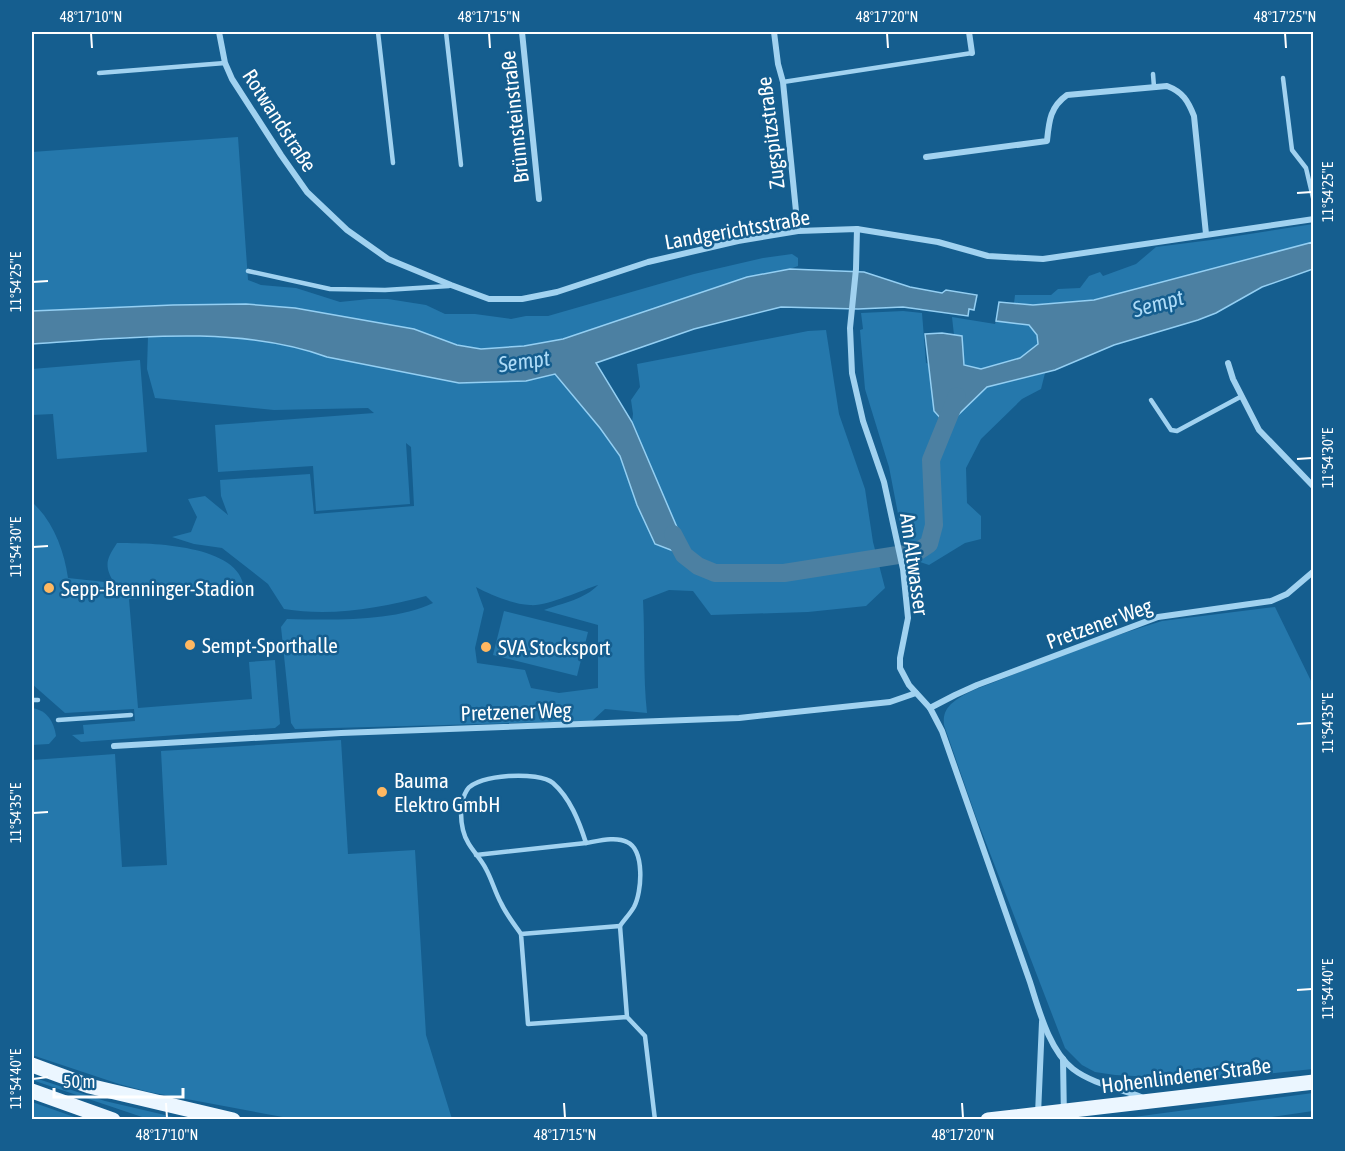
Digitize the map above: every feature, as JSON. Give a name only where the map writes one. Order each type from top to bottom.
[{"type":"main road","points":[[32,1065],[89,1086],[233,1119]]},
{"type":"main road","name":"Hohenlindener Straße","points":[[988,1119],[1038,1114],[1064,1115],[1150,1100],[1314,1082]]},
{"type":"main road","points":[[32,1091],[113,1119]]},
{"type":"street","name":"Rotwandstraße","points":[[219,32],[225,63],[232,79],[307,192]]},
{"type":"street","name":"Brünnsteinstraße","points":[[522,32],[539,199]]},
{"type":"street","name":"Zugspitzstraße","points":[[774,32],[783,82],[798,231]]},
{"type":"street","points":[[969,32],[972,53]]},
{"type":"street","points":[[926,158],[1047,141],[1051,112],[1067,95],[1167,86],[1180,91],[1189,102],[1194,116],[1206,234]]},
{"type":"street","name":"Landgerichtsstraße","points":[[307,192],[347,230],[388,259],[489,298],[522,299],[557,291],[648,262],[738,241],[798,231],[857,229],[938,242],[988,256],[1043,259],[1314,219]]},
{"type":"street","name":"Am Altwasser","points":[[857,229],[856,269],[849,341],[852,373],[863,421],[884,482],[899,544],[908,618],[900,668],[909,685],[930,708],[942,731],[1042,1021],[1063,1059],[1082,1074],[1150,1100]]},
{"type":"street","points":[[1228,363],[1233,379],[1259,430],[1314,487]]},
{"type":"street","name":"Pretzener Weg","points":[[930,708],[977,685],[1158,617],[1271,601],[1287,594],[1314,571]]},
{"type":"street","name":"Pretzener Weg","points":[[114,746],[340,733],[739,718],[890,702],[916,693]]},
{"type":"street","name":"Am Altwasser","points":[[1038,1114],[1042,1021]]},
{"type":"street","name":"Am Altwasser","points":[[1063,1059],[1064,1115]]},
{"type":"lane","points":[[378,32],[393,163]]},
{"type":"lane","points":[[446,32],[461,165]]},
{"type":"lane","points":[[783,82],[972,53]]},
{"type":"lane","points":[[99,73],[225,63]]},
{"type":"lane","points":[[1153,74],[1154,87]]},
{"type":"lane","points":[[1283,78],[1292,150],[1306,168],[1314,202]]},
{"type":"lane","points":[[248,272],[330,289],[386,290],[451,285]]},
{"type":"lane","points":[[1151,399],[1171,430],[1177,431],[1242,396]]},
{"type":"lane","points":[[32,700],[38,700]]},
{"type":"lane","points":[[58,720],[131,715]]},
{"type":"lane","points":[[585,843],[579,820],[563,794],[552,781],[536,776],[485,779],[468,789],[461,806],[462,829],[467,843],[485,867],[500,903],[521,934],[528,1024],[627,1017]]},
{"type":"lane","points":[[476,855],[619,839],[629,842],[638,852],[640,879],[635,905],[620,926],[627,1017],[645,1036],[655,1119]]},
{"type":"lane","points":[[521,934],[620,926]]},
{"type":"shaded area","points":[[238,137],[248,280],[261,285],[296,288],[340,302],[388,299],[426,305],[445,314],[475,314],[511,319],[548,316],[694,274],[763,258],[792,254],[798,258],[798,266],[747,277],[563,339],[524,346],[481,349],[457,345],[414,329],[295,308],[246,304],[32,311],[32,152]]},
{"type":"shaded area","points":[[1313,224],[1313,242],[1290,250],[1094,300],[1033,305],[1014,303],[1015,295],[1051,295],[1058,289],[1080,288],[1089,276],[1100,272],[1103,276],[1136,264],[1156,247]]},
{"type":"shaded area","points":[[903,311],[922,313],[926,363],[929,364],[934,411],[942,420],[958,415],[987,387],[1045,373],[1041,389],[1022,399],[981,439],[966,468],[967,503],[981,516],[981,539],[965,543],[929,565],[914,560],[900,524],[889,467],[865,389],[860,330],[863,329],[861,313]]},
{"type":"shaded area","points":[[952,317],[995,324],[996,321],[1029,325],[1037,335],[1038,344],[1020,358],[981,369],[964,365],[962,337],[954,335]]},
{"type":"shaded area","points":[[826,330],[839,414],[865,489],[873,542],[885,588],[866,606],[808,612],[711,615],[693,591],[669,590],[643,600],[647,713],[605,709],[592,721],[295,729],[291,723],[281,627],[287,619],[381,617],[400,614],[433,603],[426,596],[338,612],[284,609],[268,584],[222,548],[194,544],[172,537],[191,532],[197,517],[188,499],[205,496],[228,515],[221,496],[220,480],[310,474],[314,514],[414,506],[411,447],[406,443],[410,504],[316,511],[313,466],[218,472],[215,425],[374,413],[368,408],[274,410],[155,398],[147,369],[148,336],[215,336],[262,341],[327,357],[459,383],[526,381],[555,374],[620,456],[637,505],[682,539],[632,422],[631,400],[640,387],[637,364],[808,331]],"holes":[[[598,585],[593,590],[544,610],[598,625],[598,688],[559,693],[531,688],[525,670],[477,663],[475,648],[484,609],[476,587],[502,599],[530,605],[554,601]]]},
{"type":"shaded area","points":[[140,360],[147,452],[57,459],[53,414],[32,415],[32,369]]},
{"type":"shaded area","points":[[32,502],[52,527],[64,557],[68,578],[114,583],[108,563],[110,554],[117,543],[192,549],[228,563],[239,574],[244,589],[129,599],[138,708],[252,699],[249,662],[275,660],[280,724],[275,728],[81,742],[72,735],[84,734],[83,725],[135,721],[134,709],[65,713],[32,684]]},
{"type":"shaded area","points":[[1275,607],[1313,685],[1313,1069],[1192,1079],[1095,1072],[1082,1065],[1065,1048],[976,817],[944,725],[945,713],[949,706],[963,695],[1142,627],[1162,621]]},
{"type":"shaded area","points":[[504,611],[588,632],[577,676],[493,655]]},
{"type":"shaded area","points":[[32,708],[46,714],[54,726],[56,736],[49,744],[32,745]]},
{"type":"shaded area","points":[[341,740],[348,854],[415,850],[426,1035],[452,1119],[288,1118],[149,1092],[32,1055],[32,760],[115,754],[122,867],[167,865],[161,751]]},
{"type":"shaded area","points":[[32,1077],[105,1101],[182,1119],[148,1119],[32,1080]]},
{"type":"shaded area","points":[[1313,1093],[1313,1111],[1252,1120],[1119,1119]]},
{"type":"shaded area","points":[[32,1102],[80,1119],[32,1119]]},
{"type":"water","name":"Sempt","points":[[1313,242],[1313,269],[1262,287],[1216,313],[1114,345],[1055,370],[987,387],[958,415],[942,420],[934,411],[925,334],[942,333],[962,336],[964,365],[981,369],[1020,358],[1038,344],[1037,335],[1029,325],[996,321],[999,302],[1033,305],[1094,300]]},
{"type":"water","name":"Sempt","points":[[790,269],[864,272],[910,287],[942,293],[946,290],[977,295],[974,310],[969,309],[968,316],[903,307],[858,309],[781,307],[694,329],[596,363],[632,422],[682,539],[684,555],[655,544],[637,505],[620,456],[555,374],[526,381],[459,383],[327,357],[256,340],[219,337],[142,337],[32,344],[32,311],[246,304],[295,308],[414,329],[457,345],[481,349],[524,346],[563,339],[747,277]]},
{"type":"waterway","points":[[673,534],[684,555],[698,566],[715,573],[784,573],[917,552],[929,544],[934,525],[931,460],[957,396]]},
{"type":"place","name":"Sepp-Brenninger-Stadion","points":[[49,588]]},
{"type":"place","name":"Sempt-Sporthalle","points":[[190,645]]},
{"type":"place","name":"SVA Stocksport","points":[[486,647]]},
{"type":"place","name":"Bauma Elektro GmbH","points":[[382,792]]}]
